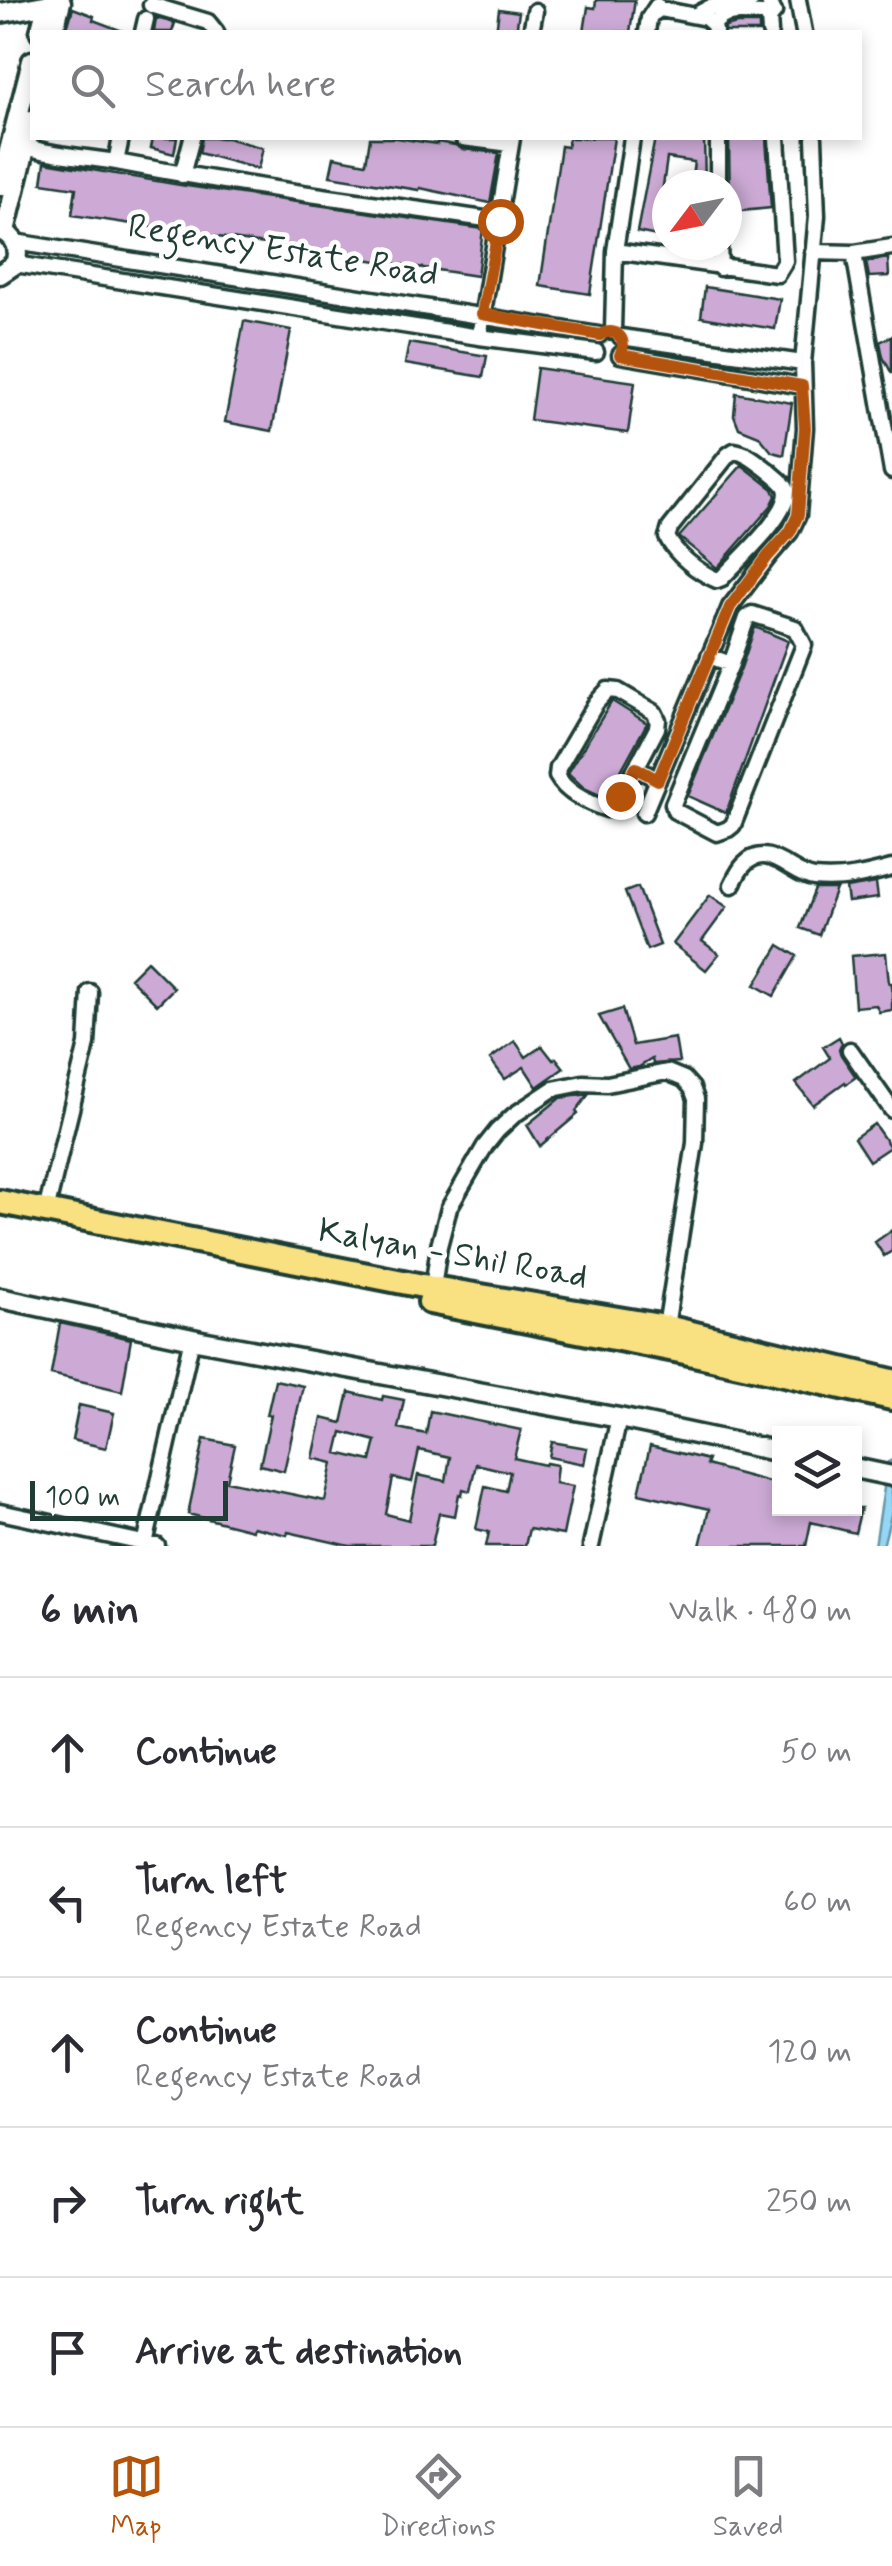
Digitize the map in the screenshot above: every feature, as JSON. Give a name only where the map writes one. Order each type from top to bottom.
[{"type":"main road","name":"Kalyan - Shil Road","points":[[0,1202],[433,1288],[666,1327],[892,1382]]},
{"type":"main road","name":"Kalyan - Shil Road","points":[[0,1218],[684,1352],[892,1398]]},
{"type":"street","points":[[694,16],[709,8],[752,0]]},
{"type":"street","points":[[768,0],[774,12],[770,25]]},
{"type":"street","points":[[798,0],[804,30]]},
{"type":"street","points":[[0,13],[58,3]]},
{"type":"street","points":[[41,30],[58,3]]},
{"type":"street","points":[[54,30],[58,3]]},
{"type":"street","points":[[647,30],[656,6],[706,18],[715,29]]},
{"type":"street","points":[[531,30],[535,11]]},
{"type":"street","points":[[715,29],[717,19],[724,14],[764,14],[770,25]]},
{"type":"street","points":[[147,19],[208,22],[214,30]]},
{"type":"street","points":[[7,269],[17,256],[7,234],[30,74]]},
{"type":"street","points":[[0,186],[30,124]]},
{"type":"street","points":[[116,162],[121,140]]},
{"type":"street","points":[[182,175],[191,140]]},
{"type":"street","points":[[611,334],[615,251],[632,140]]},
{"type":"street","points":[[718,140],[718,170]]},
{"type":"street","points":[[615,251],[777,274],[784,266],[777,140]]},
{"type":"street","points":[[644,813],[730,607],[790,532],[798,515],[805,428],[803,363],[817,216],[814,140]]},
{"type":"street","points":[[479,337],[511,141]]},
{"type":"street","points":[[19,145],[182,175],[500,221]]},
{"type":"street","name":"Regency Estate Road","points":[[7,234],[244,278],[803,363]]},
{"type":"street","points":[[813,252],[892,247]]},
{"type":"street","points":[[854,252],[888,426],[892,471]]},
{"type":"street","points":[[720,260],[720,268]]},
{"type":"street","name":"Regency Estate Road","points":[[7,269],[596,352]]},
{"type":"street","points":[[240,300],[244,278]]},
{"type":"street","points":[[611,334],[595,343],[596,352],[607,360],[620,355],[802,386]]},
{"type":"street","points":[[611,334],[624,346],[620,355]]},
{"type":"street","points":[[734,451],[743,452],[785,484],[784,506],[754,544],[716,580],[673,549],[667,538],[670,528],[734,451]]},
{"type":"street","points":[[754,544],[768,556]]},
{"type":"street","points":[[752,614],[795,628],[804,644],[733,824],[717,833],[675,811],[673,804],[731,664],[747,618],[752,614]]},
{"type":"street","points":[[708,656],[731,664]]},
{"type":"street","points":[[608,690],[618,691],[654,712],[658,720],[658,728],[636,768],[615,805],[607,809],[564,788],[556,776],[596,704],[608,690]]},
{"type":"street","points":[[636,768],[658,780]]},
{"type":"street","points":[[732,885],[744,863],[762,856],[773,856],[809,878],[846,879],[892,868]]},
{"type":"street","points":[[46,1211],[87,1044],[90,992]]},
{"type":"street","points":[[850,1050],[892,1110]]},
{"type":"street","points":[[433,1288],[438,1246],[449,1208],[484,1146],[506,1123],[553,1089],[607,1084],[667,1072],[684,1080],[696,1099],[695,1143],[666,1327]]},
{"type":"street","points":[[0,1298],[772,1450]]},
{"type":"street","points":[[0,1512],[141,1544],[192,1338]]},
{"type":"street","points":[[591,1546],[619,1418]]},
{"type":"street","points":[[862,1470],[887,1475]]},
{"type":"water","points":[[892,1460],[892,1511],[883,1546],[875,1546],[888,1462]]},
{"type":"building","points":[[596,0],[635,0],[630,30],[584,30],[588,7],[595,8]]},
{"type":"building","points":[[73,8],[120,30],[67,30]]},
{"type":"building","points":[[499,9],[519,12],[516,30],[496,30]]},
{"type":"building","points":[[156,18],[175,23],[173,30],[154,30]]},
{"type":"building","points":[[759,24],[759,30],[725,30]]},
{"type":"building","points":[[153,140],[177,140],[174,154],[151,148]]},
{"type":"building","points":[[202,140],[234,140],[263,148],[258,169],[199,153]]},
{"type":"building","points":[[370,140],[437,142],[499,153],[490,203],[420,188],[330,176],[334,157],[366,163]]},
{"type":"building","points":[[569,140],[614,140],[590,294],[540,286],[561,146],[567,147]]},
{"type":"building","points":[[655,140],[704,140],[705,170],[693,170],[694,162],[667,158],[665,170],[652,170],[652,235],[637,232]]},
{"type":"building","points":[[729,140],[766,140],[771,208],[742,211],[742,170],[729,170]]},
{"type":"building","points":[[45,162],[483,229],[477,276],[72,215],[76,188],[42,183]]},
{"type":"building","points":[[888,258],[889,276],[869,277],[866,262]]},
{"type":"building","points":[[705,287],[780,299],[775,329],[701,317]]},
{"type":"building","points":[[244,321],[291,330],[272,431],[225,422]]},
{"type":"building","points":[[892,336],[892,374],[880,342]]},
{"type":"building","points":[[409,343],[487,356],[483,377],[405,364]]},
{"type":"building","points":[[537,368],[635,382],[628,433],[530,420]]},
{"type":"building","points":[[736,393],[792,403],[784,455],[772,452],[759,436],[739,428],[734,415]]},
{"type":"building","points":[[742,465],[773,489],[776,496],[717,568],[679,537]]},
{"type":"building","points":[[755,627],[788,641],[726,813],[688,796]]},
{"type":"building","points":[[612,701],[647,723],[606,798],[584,788],[568,773]]},
{"type":"building","points":[[876,883],[878,898],[848,902],[846,888]]},
{"type":"building","points":[[638,887],[660,945],[647,950],[625,892]]},
{"type":"building","points":[[815,889],[836,889],[819,935],[800,928]]},
{"type":"building","points":[[710,895],[727,907],[702,941],[719,954],[706,970],[673,944]]},
{"type":"building","points":[[779,945],[797,956],[774,996],[755,985]]},
{"type":"building","points":[[886,953],[892,1010],[879,1012],[876,1005],[855,1007],[851,956]]},
{"type":"building","points":[[147,961],[174,988],[157,1005],[130,978]]},
{"type":"building","points":[[622,1009],[633,1045],[675,1038],[679,1062],[653,1064],[652,1059],[629,1069],[599,1016]]},
{"type":"building","points":[[839,1037],[841,1055],[856,1077],[813,1105],[796,1083],[830,1058],[823,1047]]},
{"type":"building","points":[[515,1041],[526,1057],[542,1046],[564,1068],[537,1087],[524,1067],[505,1079],[490,1059]]},
{"type":"building","points":[[589,1094],[576,1111],[578,1114],[540,1146],[527,1125],[560,1098]]},
{"type":"building","points":[[874,1124],[890,1147],[869,1161],[854,1138]]},
{"type":"building","points":[[892,1230],[892,1251],[884,1256],[875,1242]]},
{"type":"building","points":[[60,1323],[131,1339],[122,1391],[51,1374]]},
{"type":"building","points":[[275,1380],[303,1386],[284,1471],[260,1465]]},
{"type":"building","points":[[349,1392],[382,1400],[383,1396],[404,1400],[398,1428],[426,1434],[430,1411],[521,1430],[514,1458],[557,1465],[555,1483],[573,1486],[563,1535],[529,1529],[525,1546],[486,1546],[489,1532],[476,1529],[485,1486],[506,1491],[510,1472],[476,1464],[470,1491],[463,1489],[459,1494],[455,1516],[439,1513],[432,1546],[350,1546],[288,1532],[287,1535],[253,1527],[252,1530],[188,1514],[204,1439],[235,1445],[227,1481],[325,1501],[333,1463],[313,1458],[322,1418],[342,1423]],"holes":[[[342,1432],[376,1441],[371,1461],[337,1453]],[[419,1450],[450,1457],[446,1481],[418,1475],[409,1520],[386,1514],[393,1478],[412,1482]]]},
{"type":"building","points":[[79,1405],[114,1413],[106,1448],[72,1440]]},
{"type":"building","points":[[552,1442],[587,1448],[584,1464],[549,1457]]},
{"type":"building","points":[[650,1446],[708,1460],[706,1465],[772,1483],[772,1516],[859,1516],[855,1533],[811,1522],[806,1546],[700,1546],[709,1509],[639,1493]]},
{"type":"route","points":[[500,221],[482,314],[600,335],[608,331],[618,333],[624,346],[620,355],[802,386],[805,428],[798,515],[790,532],[730,607],[658,780],[636,768],[620,796]]}]
